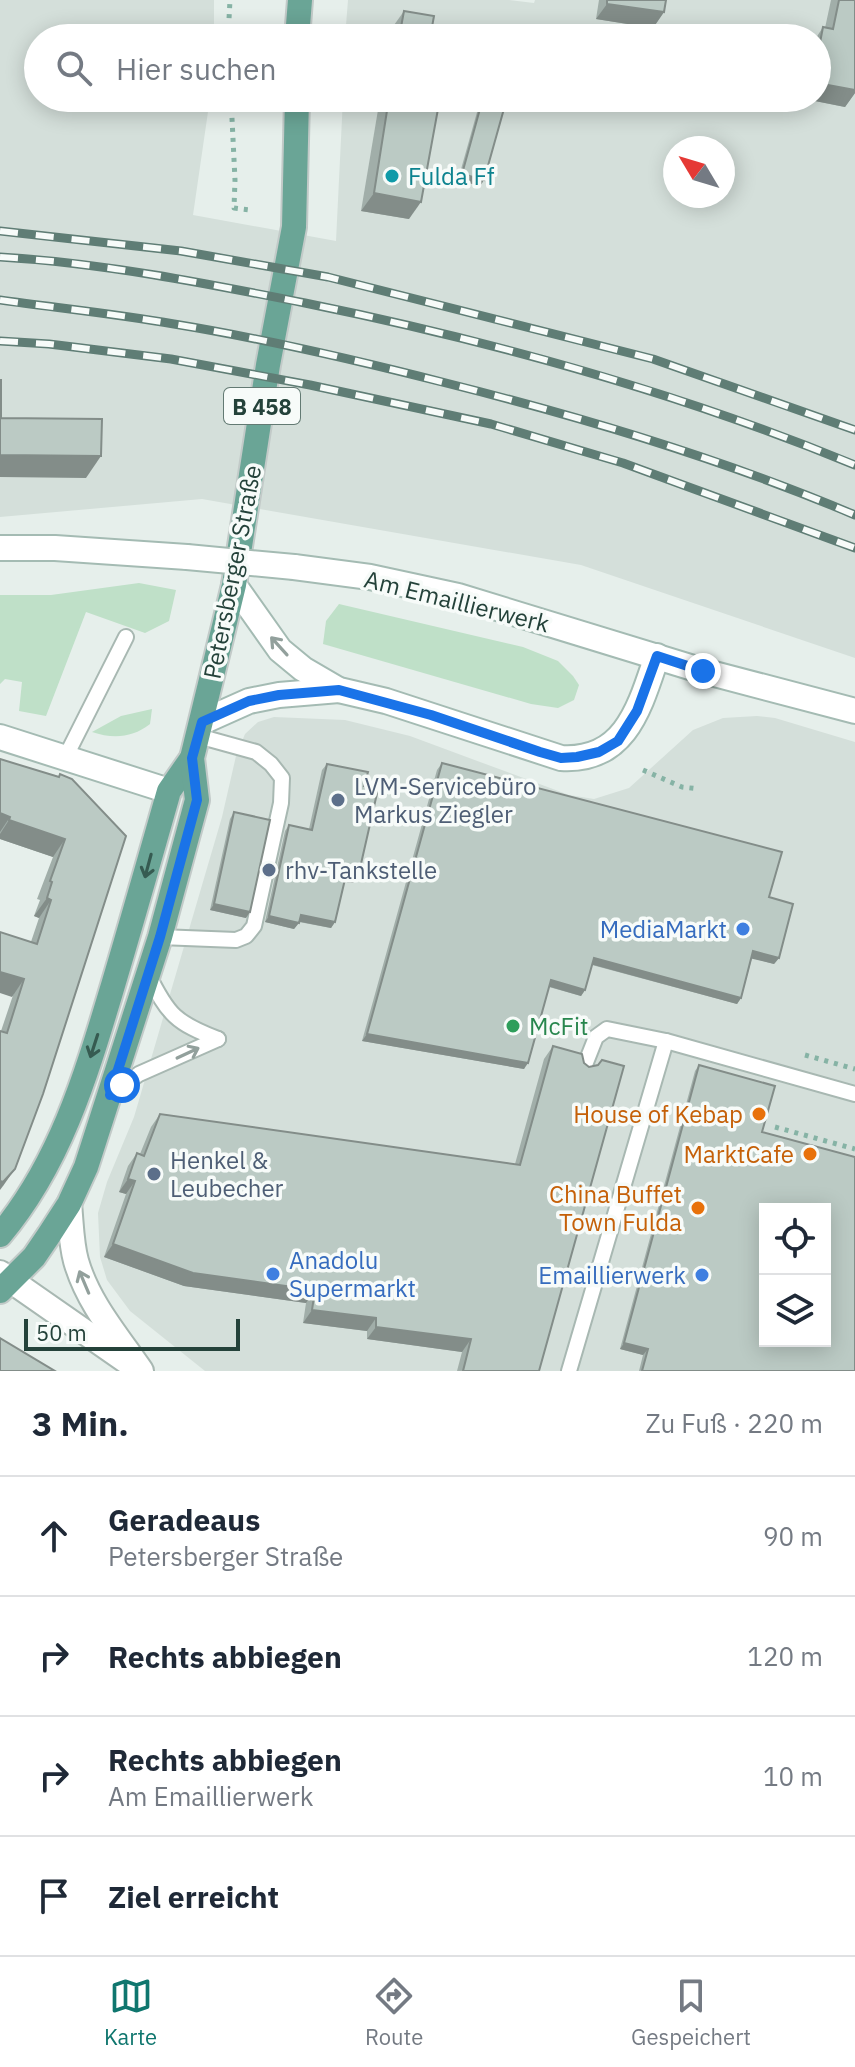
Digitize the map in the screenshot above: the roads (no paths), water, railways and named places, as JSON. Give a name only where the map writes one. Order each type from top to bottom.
[{"type":"main road","points":[[298,24],[300,0]]},
{"type":"main road","name":"Petersberger Straße","points":[[4,1282],[34,1257],[69,1204],[86,1167],[160,937],[197,800],[197,739],[234,585],[268,365],[294,227],[297,112]]},
{"type":"main road","name":"Am Emaillierwerk","points":[[0,548],[55,548],[187,557],[370,577],[458,596],[855,711]]},
{"type":"main road","points":[[234,585],[280,650],[303,669],[339,690],[431,715],[561,758],[599,752],[618,741],[637,711],[657,656]]},
{"type":"main road","points":[[197,739],[249,701],[339,690]]},
{"type":"main road","points":[[0,737],[169,791]]},
{"type":"main road","name":"Petersberger Straße","points":[[0,1235],[19,1213],[51,1161],[65,1130],[105,1012],[169,791],[197,739]]},
{"type":"main road","points":[[69,1204],[75,1257],[81,1277],[94,1304],[141,1371]]},
{"type":"main road","points":[[4,1282],[141,1371]]},
{"type":"lane","points":[[65,758],[126,637]]},
{"type":"lane","points":[[160,937],[236,940],[246,936],[254,926],[281,803],[282,778],[256,752],[197,739]]},
{"type":"lane","points":[[110,1095],[139,1074],[218,1039],[189,1028],[176,1019],[148,974]]},
{"type":"lane","points":[[583,1070],[596,1037],[607,1029],[666,1041],[855,1094]]},
{"type":"lane","points":[[569,1371],[666,1041]]},
{"type":"railway","points":[[0,231],[181,251],[328,277],[653,359],[855,430]]},
{"type":"railway","points":[[0,257],[77,264],[191,281],[445,334],[584,371],[721,414],[855,465]]},
{"type":"railway","points":[[0,300],[208,330],[412,374],[654,441],[855,515]]},
{"type":"railway","points":[[0,341],[171,359],[491,424],[623,463],[855,548]]},
{"type":"place","name":"Fulda Ff","points":[[392,176]]},
{"type":"place","name":"LVM-Servicebüro Markus Ziegler","points":[[338,800]]},
{"type":"place","name":"rhv-Tankstelle","points":[[269,870]]},
{"type":"place","name":"MediaMarkt","points":[[743,929]]},
{"type":"place","name":"McFit","points":[[513,1026]]},
{"type":"place","name":"House of Kebap","points":[[759,1114]]},
{"type":"place","name":"MarktCafe","points":[[810,1154]]},
{"type":"place","name":"Henkel & Leubecher","points":[[154,1174]]},
{"type":"place","name":"China Buffet Town Fulda","points":[[698,1208]]},
{"type":"place","name":"Anadolu Supermarkt","points":[[273,1274]]},
{"type":"place","name":"Emaillierwerk","points":[[702,1275]]}]
